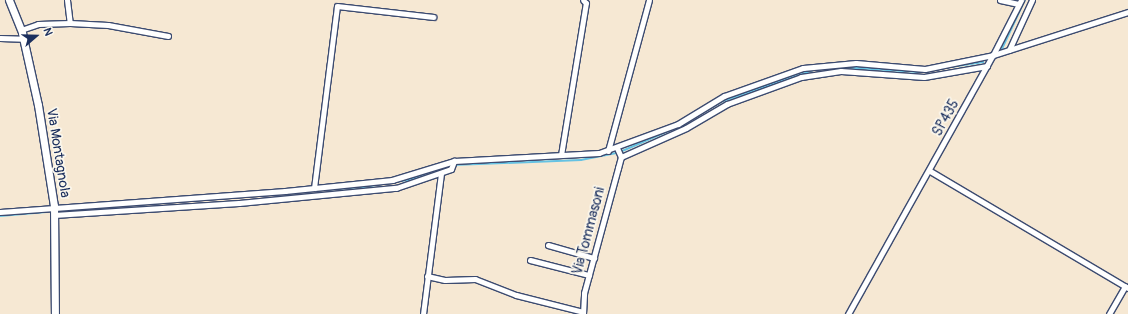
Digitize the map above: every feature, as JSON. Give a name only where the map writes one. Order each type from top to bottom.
[{"type":"street","name":"Via Montagnola","points":[[9,0],[21,30],[38,105],[54,212],[56,314]]},
{"type":"street","points":[[67,0],[70,23]]},
{"type":"street","points":[[561,155],[586,3],[583,0]]},
{"type":"street","points":[[608,151],[649,0]]},
{"type":"street","points":[[1000,0],[1020,2]]},
{"type":"street","points":[[1009,50],[1032,0]]},
{"type":"street","name":"SP435","points":[[848,314],[930,170],[993,55],[1020,2]]},
{"type":"street","points":[[314,188],[337,6],[434,17]]},
{"type":"street","points":[[619,153],[678,124],[724,96],[836,63],[925,69],[993,55],[1128,12]]},
{"type":"street","points":[[21,30],[38,24],[70,23],[108,25],[168,36]]},
{"type":"street","points":[[0,38],[23,39]]},
{"type":"street","points":[[54,212],[392,180],[453,163],[561,155],[588,155],[608,151],[619,153],[686,128],[727,104],[794,75],[840,71],[929,76],[987,66]]},
{"type":"street","name":"Via Tommasoni","points":[[583,313],[590,275],[619,153]]},
{"type":"street","points":[[0,212],[54,212],[239,203],[396,188],[441,173],[453,163]]},
{"type":"street","points":[[930,170],[1126,287],[1108,314]]},
{"type":"street","points":[[423,314],[441,173]]},
{"type":"street","points":[[548,245],[594,258]]},
{"type":"street","points":[[530,260],[590,275]]},
{"type":"street","points":[[427,276],[445,280],[475,279],[516,295],[583,313]]},
{"type":"waterway","points":[[1002,49],[1025,0]]},
{"type":"waterway","points":[[841,67],[918,72],[983,62]]},
{"type":"waterway","points":[[620,152],[680,126],[723,101],[817,69]]},
{"type":"waterway","points":[[453,165],[581,160],[617,153]]},
{"type":"waterway","points":[[58,211],[364,187],[408,180],[446,166]]},
{"type":"waterway","points":[[0,216],[46,212]]}]
